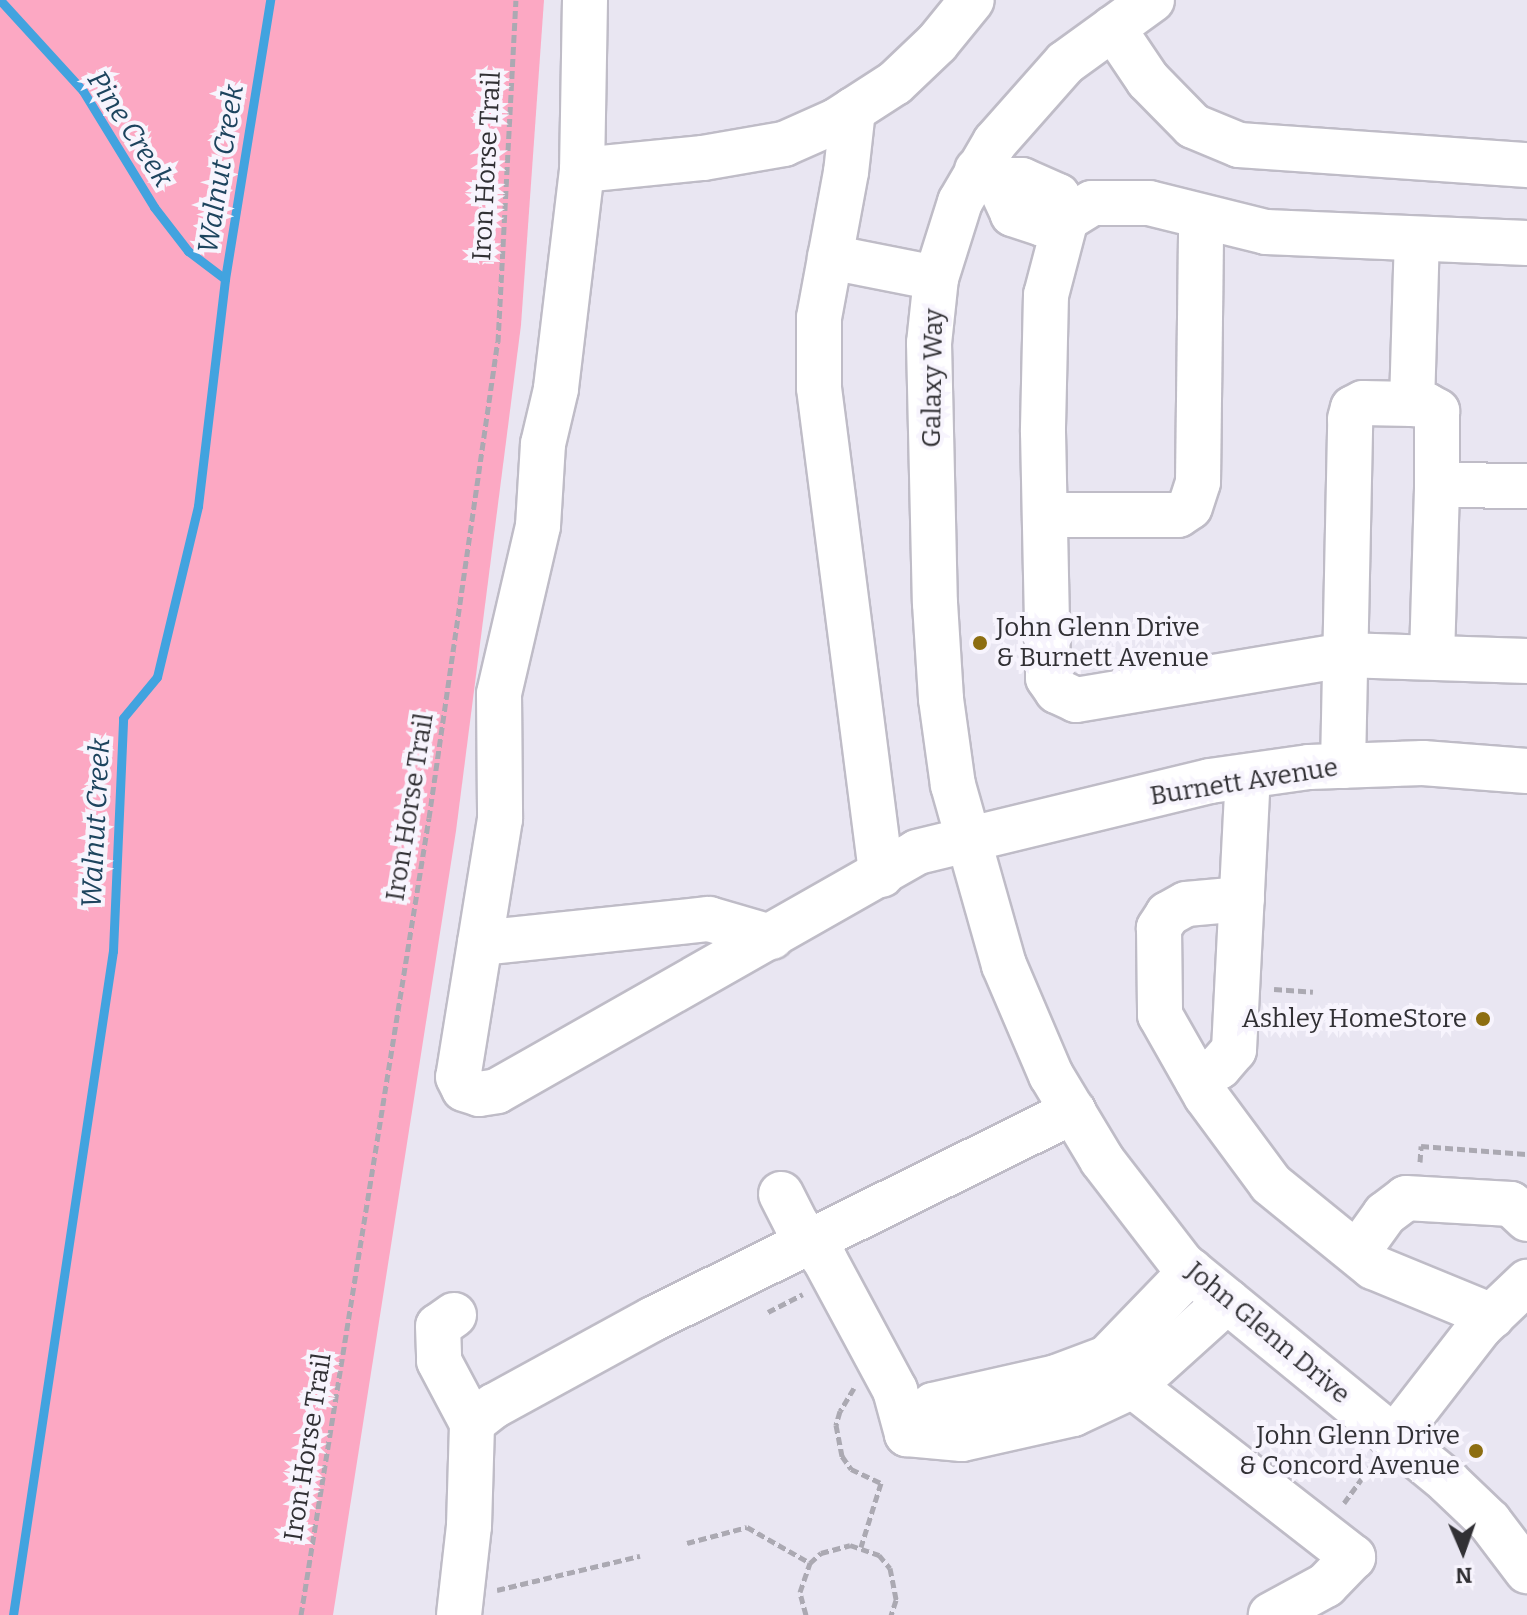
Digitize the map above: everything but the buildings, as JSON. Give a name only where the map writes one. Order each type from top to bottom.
[{"type":"street","points":[[585,0],[582,170],[556,389],[543,444],[538,526],[499,694],[500,819],[480,943],[709,919],[771,937]]},
{"type":"street","name":"Galaxy Way","points":[[966,838],[953,785],[941,699],[935,603],[929,343],[936,278],[960,202],[987,175],[1033,95],[1065,63],[1152,0]]},
{"type":"street","points":[[582,170],[703,158],[784,144],[853,110],[895,83],[937,43],[963,5]]},
{"type":"street","points":[[1113,28],[1148,80],[1193,126],[1239,145],[1527,165]]},
{"type":"street","points":[[853,110],[819,318],[819,388],[881,875]]},
{"type":"street","points":[[987,175],[1013,214],[1043,224],[1066,219],[1092,203],[1149,203],[1266,232],[1527,243]]},
{"type":"street","points":[[1045,515],[1178,515],[1190,507],[1198,482],[1201,218]]},
{"type":"street","points":[[1066,219],[1046,295],[1048,678],[1057,691],[1076,700],[1344,655],[1527,661]]},
{"type":"street","points":[[1412,404],[1417,239]]},
{"type":"street","points":[[830,257],[936,278]]},
{"type":"street","points":[[1343,766],[1350,419],[1353,408],[1363,403],[1426,405],[1437,411],[1432,657]]},
{"type":"street","points":[[1437,485],[1527,486]]},
{"type":"street","name":"Burnett Avenue","points":[[480,943],[458,1077],[464,1089],[479,1094],[497,1091],[917,852],[966,838],[1248,776],[1343,766],[1423,763],[1527,771]]},
{"type":"street","points":[[1197,1080],[1219,1067],[1234,1050],[1248,776]]},
{"type":"street","name":"John Glenn Drive","points":[[966,838],[1004,965],[1051,1075],[1102,1160],[1191,1271],[1394,1438],[1489,1521],[1527,1571]]},
{"type":"street","points":[[1242,899],[1186,904],[1168,914],[1159,928],[1160,1015],[1197,1080],[1271,1184],[1373,1267],[1492,1316]]},
{"type":"street","points":[[472,1423],[494,1406],[653,1319],[1073,1111]]},
{"type":"street","points":[[781,1194],[797,1225],[825,1260],[897,1402],[962,1439],[1073,1414],[1120,1372],[1227,1301]]},
{"type":"street","points":[[1357,1253],[1385,1214],[1406,1198],[1511,1204],[1527,1219]]},
{"type":"street","points":[[1120,1372],[1191,1271]]},
{"type":"street","points":[[1394,1438],[1492,1316],[1527,1282]]},
{"type":"street","points":[[454,1315],[438,1326],[439,1361],[472,1423],[469,1526],[472,1604]]},
{"type":"street","points":[[1120,1372],[1353,1557],[1326,1585],[1271,1615]]},
{"type":"path","name":"Iron Horse Trail","points":[[301,1615],[431,803],[498,342],[516,0]]},
{"type":"path","points":[[1417,1197],[1421,1143],[1527,1154]]},
{"type":"path","points":[[768,1312],[813,1289]]},
{"type":"path","points":[[861,1547],[881,1483],[851,1469],[838,1442],[840,1411],[854,1390],[897,1402]]},
{"type":"path","points":[[1322,1533],[1394,1438]]},
{"type":"path","points":[[687,1543],[747,1527],[810,1563]]},
{"type":"path","points":[[806,1615],[800,1592],[810,1563],[835,1547],[861,1547],[879,1555],[890,1568],[896,1592],[891,1615]]},
{"type":"path","points":[[472,1604],[640,1556]]},
{"type":"shaded area","points":[[0,0],[544,0],[521,325],[456,831],[333,1615],[0,1615]]},
{"type":"waterway","name":"Pine Creek","points":[[0,0],[83,91],[154,207],[188,251],[225,279]]},
{"type":"waterway","name":"Walnut Creek","points":[[13,1615],[113,951],[123,718],[157,677],[198,506],[225,279],[270,0]]},
{"type":"place","name":"John Glenn Drive & Burnett Avenue","points":[[980,643]]},
{"type":"place","name":"Ashley HomeStore","points":[[1483,1019]]},
{"type":"place","name":"John Glenn Drive & Concord Avenue","points":[[1476,1451]]}]
